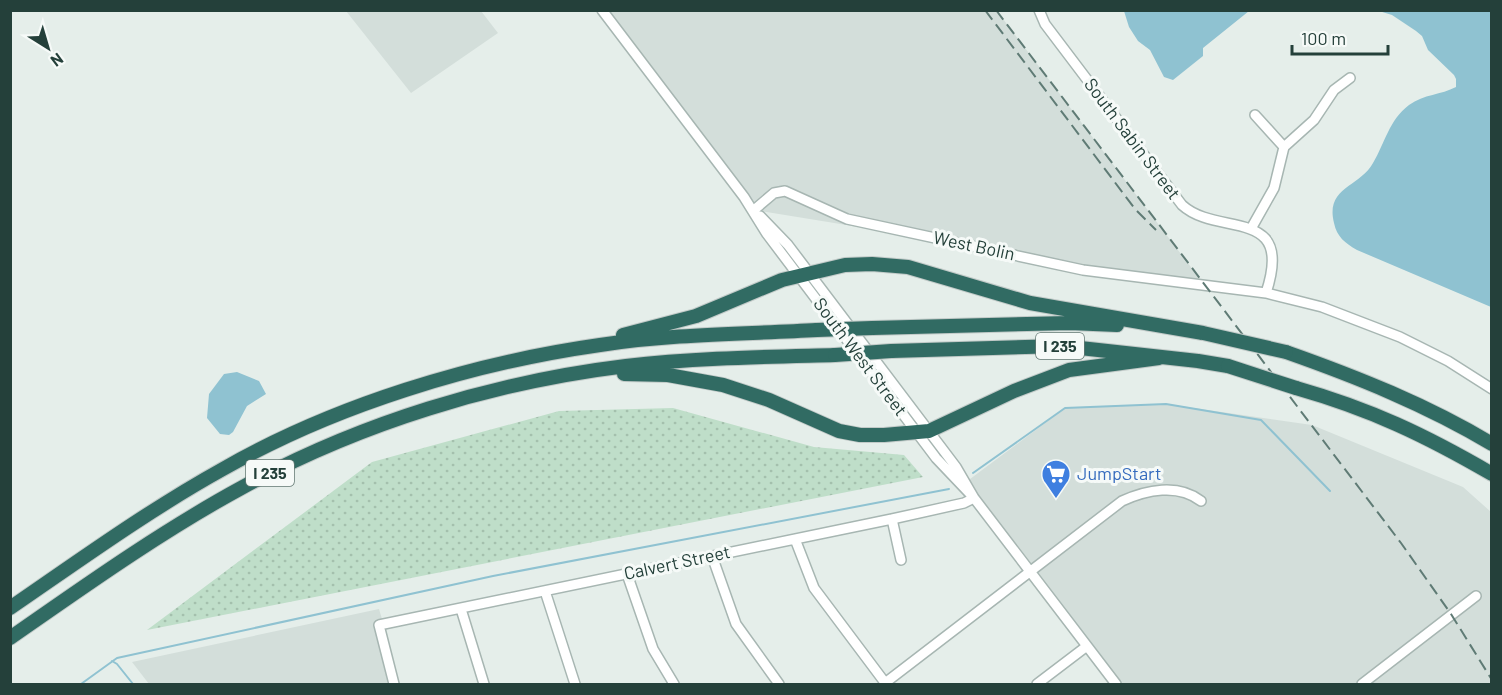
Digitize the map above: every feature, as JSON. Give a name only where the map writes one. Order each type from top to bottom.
[{"type":"highway","points":[[516,359],[572,344],[675,322],[804,275],[845,265],[872,264],[908,267],[1008,298],[1161,326]]},
{"type":"highway","name":"I 235","points":[[10,608],[127,528],[233,463],[300,432],[375,401],[470,371],[516,359],[635,341],[872,328],[1070,323],[1161,326],[1286,352],[1385,389],[1463,427],[1491,444]]},
{"type":"highway","name":"I 235","points":[[10,638],[196,514],[291,463],[406,416],[511,386],[562,376],[675,361],[1062,346],[1228,366],[1372,412],[1396,422],[1491,474]]},
{"type":"highway","points":[[562,376],[610,374],[688,378],[748,392],[846,432],[871,436],[923,431],[1052,375],[1084,366],[1159,357]]},
{"type":"street","name":"South West Street","points":[[602,10],[754,210],[773,228],[804,275],[923,431],[936,458],[974,498],[1116,684]]},
{"type":"street","name":"South Sabin Street","points":[[1039,10],[1056,39],[1182,204],[1195,214],[1210,220],[1252,227]]},
{"type":"street","points":[[1350,78],[1334,90],[1314,120],[1284,147],[1274,188],[1252,227],[1267,244],[1272,255],[1272,270],[1266,293],[1322,307],[1379,327],[1448,362],[1491,389]]},
{"type":"street","points":[[1255,116],[1284,147]]},
{"type":"street","name":"West Bolin","points":[[754,210],[774,194],[785,191],[847,219],[1083,270],[1266,293]]},
{"type":"street","points":[[795,539],[814,588],[885,684],[1102,516],[1139,493],[1183,491],[1200,501]]},
{"type":"street","name":"Calvert Street","points":[[393,684],[379,625],[892,519],[964,503],[974,498]]},
{"type":"street","points":[[892,519],[901,560]]},
{"type":"street","points":[[712,556],[736,624],[779,684]]},
{"type":"street","points":[[627,574],[653,648],[674,684]]},
{"type":"street","points":[[545,591],[576,684]]},
{"type":"street","points":[[1362,684],[1476,596]]},
{"type":"street","points":[[461,609],[484,684]]},
{"type":"street","points":[[1037,684],[1088,646]]},
{"type":"shaded area","points":[[346,11],[481,11],[498,33],[411,93]]},
{"type":"shaded area","points":[[601,11],[997,11],[1209,291],[951,242],[754,210]]},
{"type":"shaded area","points":[[1166,404],[1312,425],[1463,487],[1491,512],[1491,684],[1115,684],[962,485],[1065,408]]},
{"type":"shaded area","points":[[379,609],[382,619],[376,622],[375,628],[388,684],[149,684],[132,662]]},
{"type":"green space","points":[[673,408],[814,447],[904,455],[923,477],[147,630],[372,462],[559,411]]},
{"type":"water","points":[[1124,10],[1249,11],[1203,48],[1203,56],[1173,80],[1164,77],[1150,50],[1138,41],[1129,27]]},
{"type":"water","points":[[1379,11],[1491,11],[1491,307],[1357,250],[1342,239],[1335,228],[1334,202],[1345,188],[1367,171],[1373,163],[1392,125],[1402,111],[1421,99],[1456,87],[1454,75],[1428,50],[1422,36],[1392,15]]},
{"type":"water","points":[[237,372],[259,381],[266,394],[247,406],[233,432],[229,435],[220,434],[207,418],[209,394],[224,374]]},
{"type":"waterway","points":[[973,473],[1065,408],[1166,404],[1261,420],[1330,491]]},
{"type":"waterway","points":[[81,684],[117,658],[493,576],[949,489]]},
{"type":"waterway","points":[[112,661],[133,684]]},
{"type":"railway","points":[[985,10],[1135,209],[1156,230]]},
{"type":"railway","points":[[996,10],[1401,543],[1451,614],[1492,680]]},
{"type":"place","name":"JumpStart","points":[[1056,500]]}]
